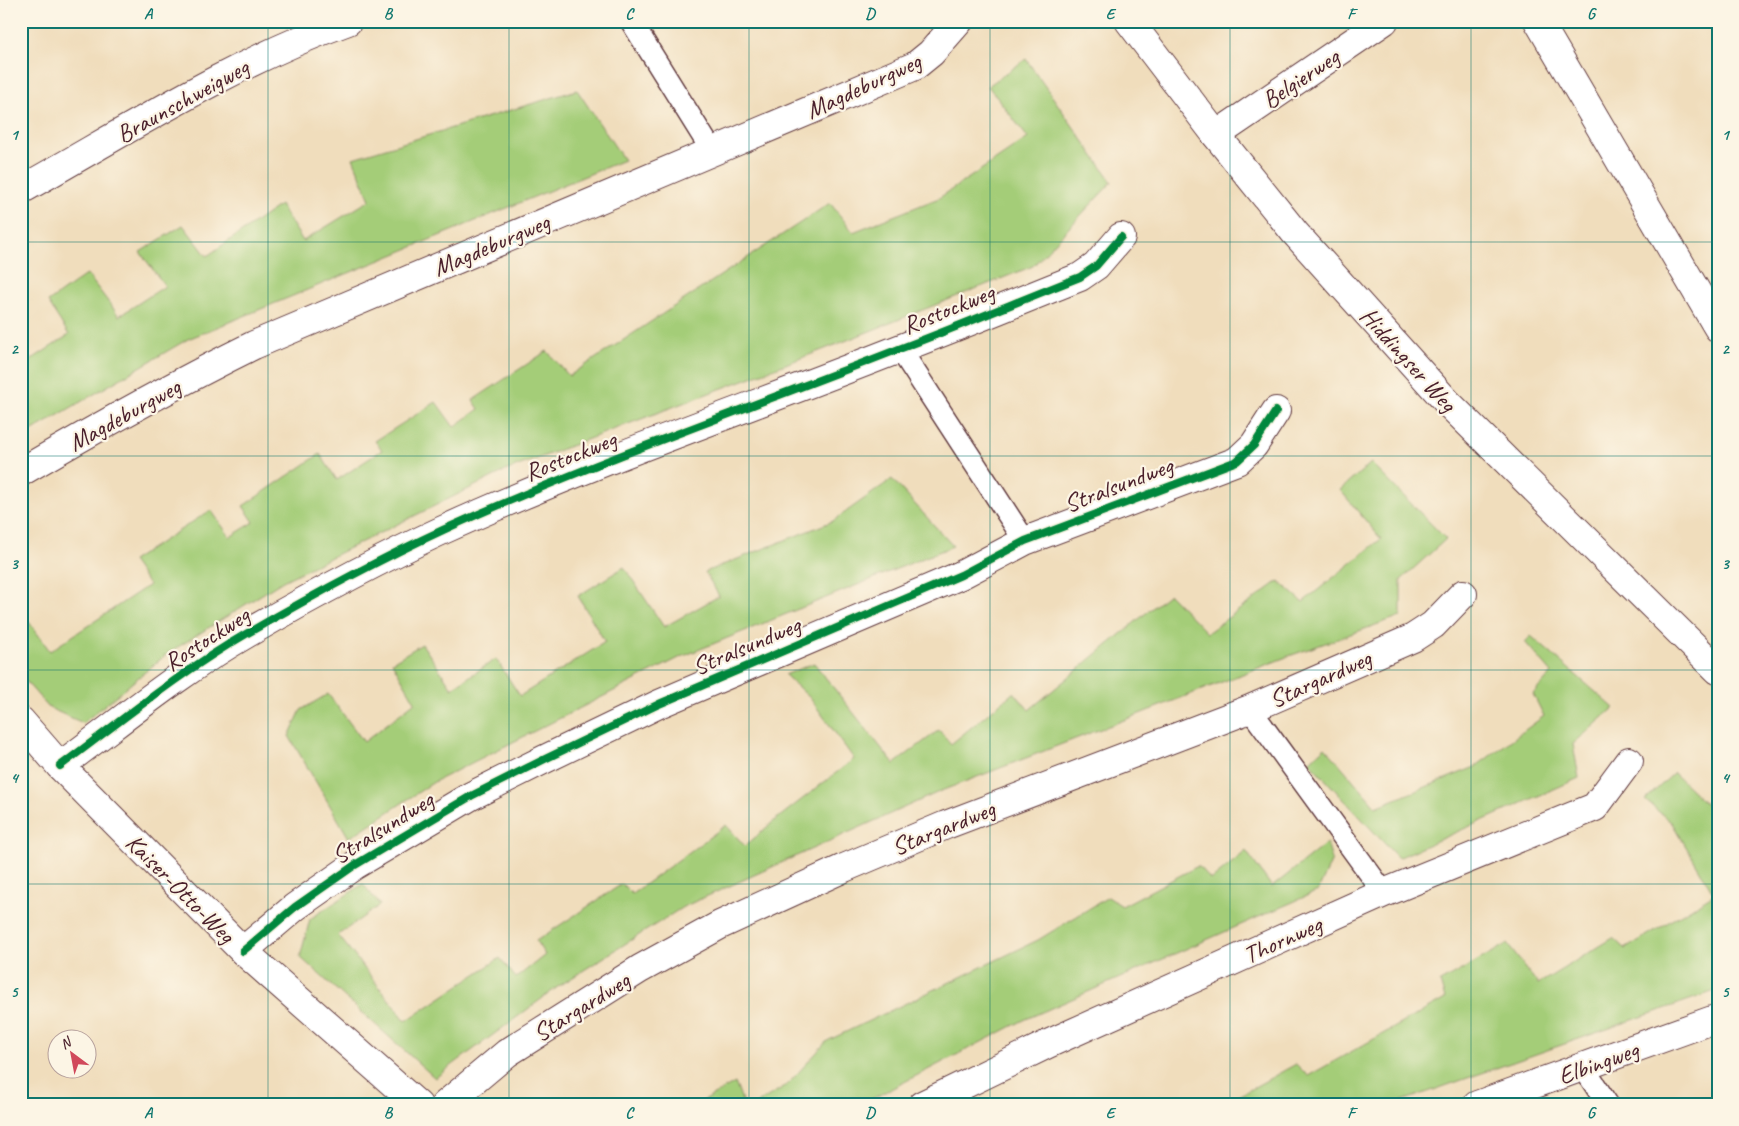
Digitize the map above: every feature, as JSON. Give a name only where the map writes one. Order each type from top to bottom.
[{"type":"street","name":"Braunschweigweg","points":[[21,190],[262,56],[307,36],[348,21]]},
{"type":"street","name":"Magdeburgweg","points":[[21,472],[119,415],[254,345],[916,66],[931,53],[959,21]]},
{"type":"street","name":"Hiddingser Weg","points":[[1129,21],[1216,135],[1295,233],[1448,404],[1718,670]]},
{"type":"street","name":"Belgierweg","points":[[1216,135],[1384,21]]},
{"type":"street","points":[[1538,21],[1718,328]]},
{"type":"street","name":"Rostockweg","points":[[60,766],[206,658],[352,575],[442,531],[527,494],[1080,277],[1096,266],[1121,237]]},
{"type":"street","name":"Stralsundweg","points":[[243,951],[295,907],[355,865],[471,796],[659,704],[961,575],[1025,541],[1237,461],[1254,445],[1276,411]]},
{"type":"street","name":"Stargardweg","points":[[445,1105],[516,1047],[640,969],[720,925],[844,868],[946,825],[1250,709],[1413,638],[1433,625],[1463,594]]},
{"type":"street","name":"Kaiser-Otto-Weg","points":[[21,721],[60,766],[243,951],[418,1105]]},
{"type":"street","name":"Thornweg","points":[[922,1105],[1050,1043],[1384,893],[1595,806],[1628,761]]},
{"type":"street","name":"Elbingweg","points":[[1477,1105],[1718,1018]]},
{"type":"lane","points":[[631,21],[712,151]]},
{"type":"lane","points":[[900,349],[1025,541]]},
{"type":"lane","points":[[1250,709],[1384,893]]},
{"type":"lane","points":[[1583,1067],[1608,1105]]},
{"type":"green space","points":[[1026,59],[1112,182],[1033,266],[825,349],[505,471],[283,581],[167,654],[83,723],[49,708],[21,676],[21,611],[50,651],[149,585],[132,561],[211,510],[230,537],[254,522],[243,506],[320,454],[337,480],[382,450],[375,441],[436,402],[454,427],[479,409],[473,400],[547,351],[569,376],[830,203],[853,232],[939,198],[1028,138],[988,86]]},
{"type":"green space","points":[[577,90],[624,160],[188,339],[21,437],[21,363],[23,365],[69,335],[48,302],[87,274],[119,316],[165,286],[140,252],[183,225],[207,256],[280,205],[303,241],[370,200],[353,158]]},
{"type":"green space","points":[[1371,463],[1446,539],[1401,580],[1401,616],[1289,656],[941,791],[683,907],[559,986],[435,1078],[300,957],[310,919],[363,884],[380,905],[338,935],[406,1021],[500,958],[516,978],[545,955],[536,941],[622,884],[632,894],[726,825],[745,846],[854,759],[810,698],[785,675],[814,663],[894,764],[939,730],[951,744],[1014,692],[1029,710],[1169,594],[1207,633],[1279,581],[1303,602],[1381,539],[1340,490]]},
{"type":"green space","points":[[892,479],[953,546],[681,657],[434,782],[349,838],[289,736],[301,710],[328,694],[364,742],[415,702],[392,662],[422,644],[452,688],[496,659],[520,696],[605,642],[578,596],[624,567],[664,627],[719,596],[705,572],[833,521]]},
{"type":"green space","points":[[1531,636],[1614,708],[1573,744],[1579,778],[1398,858],[1309,762],[1325,747],[1376,807],[1475,767],[1544,716],[1533,694],[1552,673],[1525,642]]},
{"type":"green space","points":[[1674,773],[1718,816],[1718,990],[1391,1105],[1222,1105],[1296,1064],[1308,1076],[1445,999],[1440,982],[1507,944],[1538,984],[1613,938],[1625,949],[1714,894],[1672,823],[1645,800]]},
{"type":"green space","points":[[1327,843],[1332,860],[1318,891],[1024,1020],[860,1105],[754,1105],[787,1085],[827,1041],[1038,940],[1108,897],[1122,906],[1198,866],[1211,880],[1246,851],[1272,887]]},
{"type":"green space","points":[[735,1083],[744,1105],[696,1105]]},
{"type":"cycle path","points":[[60,766],[198,664],[270,620],[393,554],[556,481],[1080,277],[1096,266],[1121,237]]},
{"type":"cycle path","points":[[243,951],[295,907],[355,865],[471,796],[659,704],[961,575],[1025,541],[1237,461],[1254,445],[1276,411]]}]
